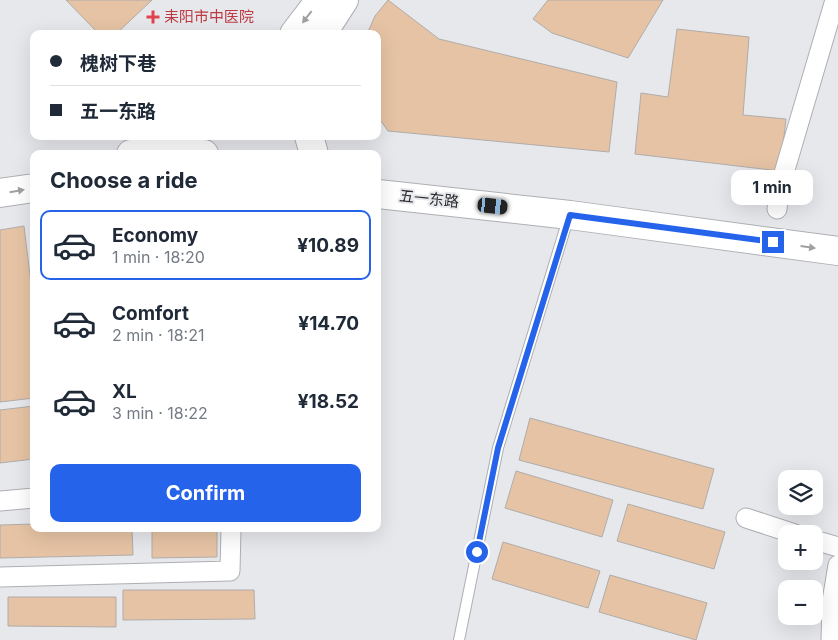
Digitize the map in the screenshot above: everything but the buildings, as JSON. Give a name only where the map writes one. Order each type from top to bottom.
[{"type":"main road","points":[[297,30],[320,0]]},
{"type":"main road","points":[[325,30],[344,0]]},
{"type":"main road","points":[[203,150],[211,140]]},
{"type":"main road","points":[[0,174],[30,170]]},
{"type":"main road","name":"五一东路","points":[[381,176],[838,233]]},
{"type":"main road","points":[[0,194],[30,189]]},
{"type":"main road","name":"五一东路","points":[[381,194],[570,215],[838,251]]},
{"type":"street","points":[[777,209],[779,190],[835,0]]},
{"type":"street","points":[[0,501],[30,498]]},
{"type":"street","points":[[746,518],[778,528]]},
{"type":"street","points":[[0,577],[230,571],[231,532]]},
{"type":"street","points":[[823,543],[838,547]]},
{"type":"street","points":[[831,640],[832,601],[838,565]]},
{"type":"lane","points":[[459,640],[498,448],[570,215]]},
{"type":"place","name":"耒阳市中医院","points":[[153,17]]},
{"type":"route","points":[[477,552],[498,448],[570,215],[773,242]]}]
